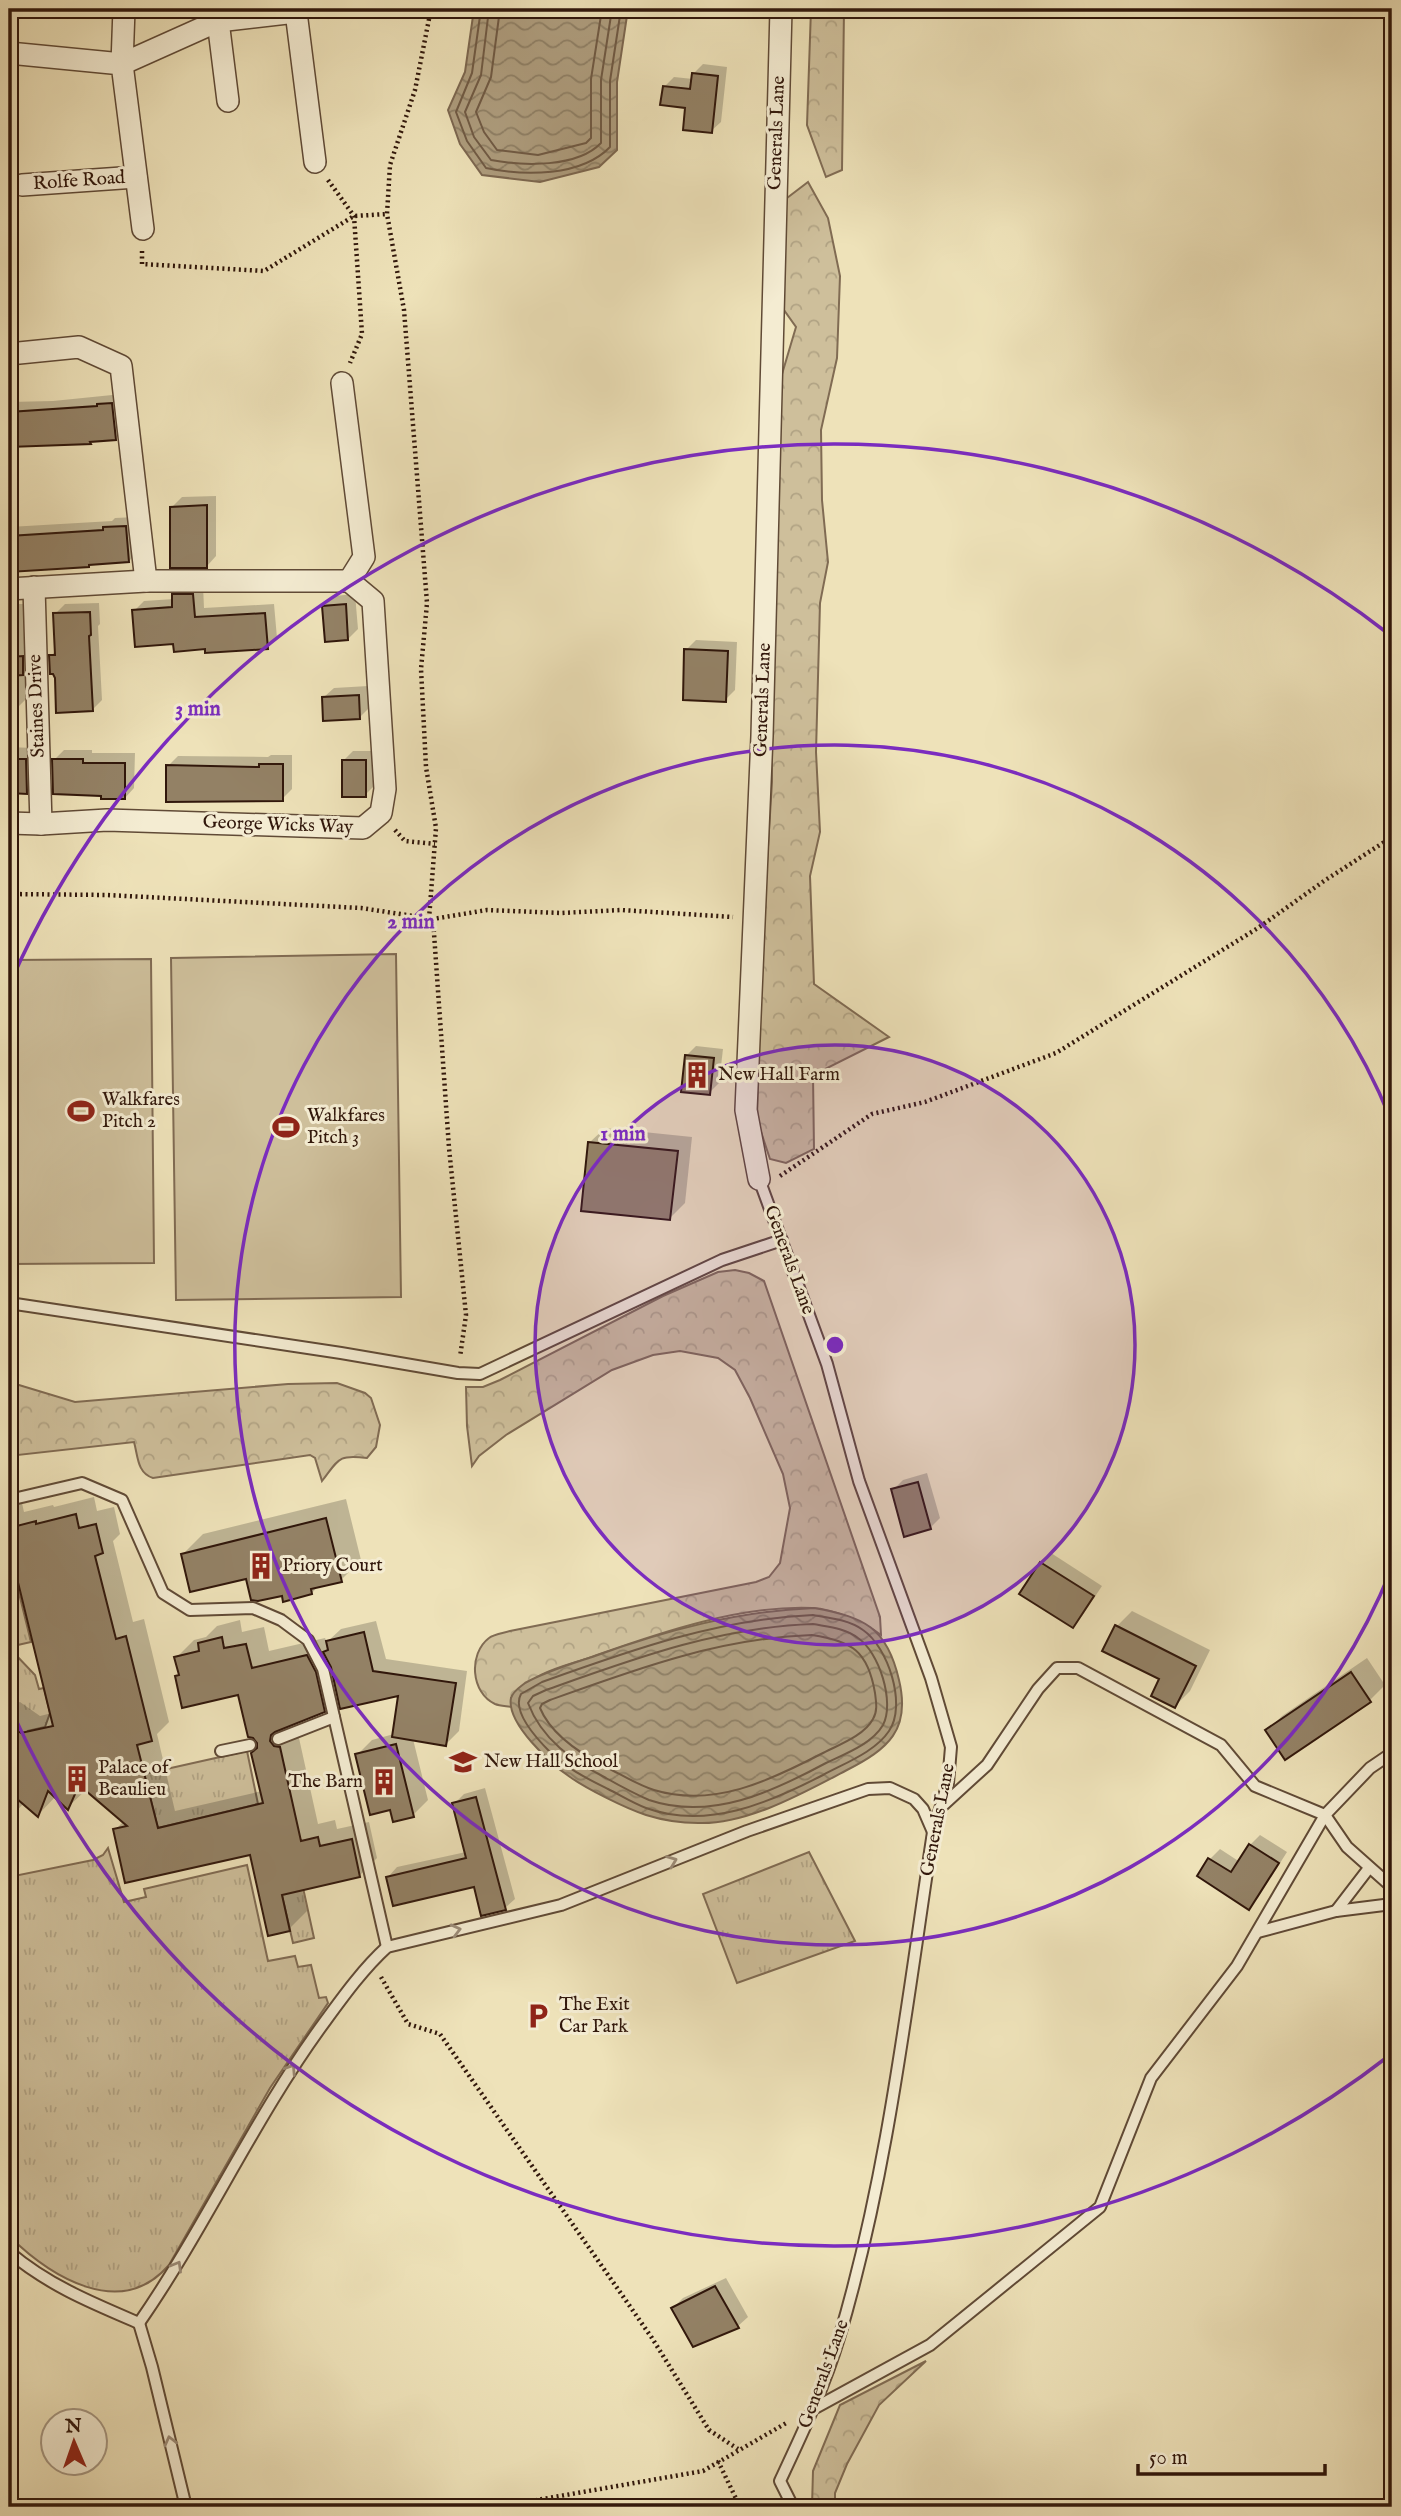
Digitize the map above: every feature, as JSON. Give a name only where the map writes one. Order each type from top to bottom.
[{"type":"street","name":"Rolfe Road","points":[[124,9],[122,64],[143,229]]},
{"type":"street","name":"Generals Lane","points":[[760,1184],[746,1110],[755,919],[780,9]]},
{"type":"street","points":[[9,53],[122,64],[218,22],[296,10],[315,162]]},
{"type":"street","points":[[218,22],[228,101]]},
{"type":"street","name":"Rolfe Road","points":[[22,185],[136,177]]},
{"type":"street","points":[[9,354],[79,347],[121,366],[146,581]]},
{"type":"street","points":[[9,589],[146,581],[349,581],[364,557],[342,383]]},
{"type":"street","name":"George Wicks Way","points":[[9,823],[107,820],[363,828],[381,813],[386,789],[373,601],[349,581]]},
{"type":"street","name":"Staines Drive","points":[[34,587],[41,824]]},
{"type":"lane","name":"Generals Lane","points":[[760,1184],[827,1364],[859,1480],[931,1678],[951,1747],[948,1783],[933,1832],[879,2176],[838,2341],[813,2409],[780,2480],[793,2507]]},
{"type":"lane","points":[[9,1304],[458,1373],[480,1374],[722,1260],[782,1240]]},
{"type":"lane","points":[[9,1500],[82,1483],[122,1500],[163,1593],[190,1611],[253,1608],[281,1620],[308,1640],[323,1669],[387,1947]]},
{"type":"lane","points":[[939,1809],[988,1765],[1038,1689],[1057,1668],[1078,1668],[1221,1745],[1255,1786],[1325,1815],[1347,1847],[1392,1887]]},
{"type":"lane","points":[[278,1739],[334,1717]]},
{"type":"lane","points":[[221,1751],[250,1745]]},
{"type":"lane","points":[[813,2409],[930,2344],[1100,2207],[1151,2078],[1237,1966],[1325,1815],[1370,1769],[1392,1753]]},
{"type":"lane","points":[[139,2323],[171,2277],[272,2098],[296,2061],[369,1963],[387,1947],[561,1905],[747,1831],[868,1788],[890,1788],[914,1799],[923,1809],[933,1832]]},
{"type":"lane","points":[[1336,1911],[1369,1868]]},
{"type":"lane","points":[[1258,1932],[1336,1911],[1392,1905]]},
{"type":"lane","points":[[9,2252],[26,2267],[64,2290],[139,2323],[186,2507]]},
{"type":"path","points":[[431,9],[415,90],[390,165],[387,214],[404,310],[427,603],[421,669],[426,767],[436,828],[430,919],[466,1315],[458,1373]]},
{"type":"path","points":[[315,162],[354,216],[362,334],[342,383]]},
{"type":"path","points":[[143,229],[142,264],[264,271],[354,216],[387,214]]},
{"type":"path","points":[[381,813],[405,841],[435,844]]},
{"type":"path","points":[[760,1184],[872,1114],[925,1102],[1037,1062],[1056,1052],[1258,928],[1392,837]]},
{"type":"path","points":[[9,894],[107,895],[361,908],[430,919],[487,910],[561,913],[621,910],[755,919]]},
{"type":"path","points":[[379,1973],[408,2024],[440,2034],[652,2337],[709,2430],[738,2449]]},
{"type":"path","points":[[497,2507],[703,2471],[813,2409]]},
{"type":"path","points":[[718,2461],[740,2507]]},
{"type":"green space","points":[[811,9],[844,9],[842,170],[826,177],[807,125]]},
{"type":"green space","points":[[808,182],[828,218],[840,276],[837,358],[821,430],[822,500],[828,562],[820,603],[816,752],[820,832],[810,876],[814,984],[889,1037],[813,1075],[814,1149],[786,1163],[770,1159],[757,1120],[759,993],[772,782],[771,631],[777,391],[796,327],[774,296],[787,198]]},
{"type":"green space","name":"Walkfares Pitch 3","points":[[396,954],[401,1297],[176,1300],[171,958]]},
{"type":"green space","name":"Walkfares Pitch 2","points":[[151,959],[154,1263],[9,1264],[9,960]]},
{"type":"green space","points":[[735,1270],[749,1273],[764,1281],[880,1617],[881,1635],[848,1617],[821,1609],[785,1608],[730,1615],[675,1629],[555,1669],[533,1680],[511,1698],[512,1707],[495,1704],[481,1691],[475,1673],[475,1663],[482,1645],[491,1637],[756,1582],[769,1577],[780,1563],[790,1508],[783,1474],[735,1370],[718,1358],[680,1351],[653,1355],[612,1370],[506,1435],[479,1456],[472,1466],[466,1387],[483,1387],[500,1380],[663,1296],[718,1272]]},
{"type":"green space","points":[[9,1382],[75,1402],[288,1384],[337,1383],[365,1393],[371,1398],[380,1425],[376,1447],[367,1458],[350,1457],[340,1460],[322,1481],[315,1458],[310,1455],[153,1478],[141,1468],[134,1442],[9,1456]]},
{"type":"green space","points":[[9,1580],[17,1585],[31,1642],[9,1647]]},
{"type":"green space","points":[[14,1653],[35,1675],[39,1689],[44,1688],[50,1713],[45,1727],[28,1731],[25,1736],[9,1725],[9,1654]]},
{"type":"green space","points":[[247,1751],[258,1804],[158,1828],[144,1774]]},
{"type":"green space","points":[[108,1848],[124,1902],[146,1897],[144,1889],[247,1865],[268,1961],[295,1956],[298,1967],[311,1965],[319,1998],[326,1997],[328,2003],[270,2088],[169,2265],[150,2282],[130,2290],[108,2291],[87,2287],[65,2278],[45,2266],[9,2236],[9,1877],[93,1860],[103,1855]]},
{"type":"green space","points":[[809,1852],[855,1941],[737,1983],[703,1894]]},
{"type":"green space","points":[[275,1865],[300,1874],[314,1938],[293,1943]]},
{"type":"green space","points":[[926,2361],[879,2405],[847,2464],[835,2493],[835,2507],[812,2507],[813,2471],[840,2405]]},
{"type":"water","points":[[474,9],[628,9],[617,82],[617,150],[599,167],[540,182],[482,175],[460,144],[448,110],[465,72]]},
{"type":"water","points":[[814,1608],[860,1621],[880,1636],[888,1648],[899,1680],[902,1712],[899,1725],[885,1745],[861,1762],[794,1797],[756,1813],[717,1822],[692,1823],[658,1818],[628,1808],[577,1782],[552,1763],[522,1731],[511,1708],[512,1696],[525,1683],[559,1668],[622,1647],[703,1623],[758,1613]]},
{"type":"building","points":[[692,73],[718,76],[712,133],[683,130],[685,108],[660,105],[663,86],[690,89]]},
{"type":"building","points":[[112,403],[116,440],[90,442],[91,444],[9,447],[9,412]]},
{"type":"building","points":[[207,505],[207,568],[170,568],[170,507]]},
{"type":"building","points":[[126,526],[129,562],[9,572],[9,536]]},
{"type":"building","points":[[172,594],[193,594],[195,617],[265,613],[268,649],[205,653],[205,649],[174,652],[173,644],[135,647],[132,610],[172,607]]},
{"type":"building","points":[[346,604],[348,640],[325,642],[322,606]]},
{"type":"building","points":[[90,612],[93,711],[56,713],[55,678],[50,674],[49,655],[55,655],[53,613]]},
{"type":"building","points":[[684,649],[728,651],[726,702],[683,700]]},
{"type":"building","points":[[23,656],[23,675],[9,676],[9,657]]},
{"type":"building","points":[[359,695],[360,719],[323,721],[322,697]]},
{"type":"building","points":[[9,759],[26,759],[27,794],[9,793]]},
{"type":"building","points":[[52,759],[83,759],[83,763],[125,763],[125,799],[53,794]]},
{"type":"building","points":[[342,760],[366,760],[366,797],[342,797]]},
{"type":"building","points":[[259,764],[283,764],[283,801],[166,802],[166,765],[259,767]]},
{"type":"building","name":"New Hall Farm","points":[[685,1055],[714,1058],[710,1095],[681,1092]]},
{"type":"building","points":[[588,1142],[678,1151],[670,1220],[581,1211]]},
{"type":"building","points":[[918,1482],[931,1529],[904,1537],[891,1489]]},
{"type":"building","points":[[76,1514],[79,1528],[96,1524],[103,1553],[95,1556],[116,1639],[126,1636],[152,1741],[137,1745],[158,1828],[263,1803],[251,1753],[257,1748],[257,1743],[248,1737],[238,1695],[182,1708],[175,1676],[179,1675],[174,1657],[199,1651],[198,1643],[222,1637],[224,1648],[246,1644],[252,1668],[307,1655],[316,1672],[325,1712],[275,1732],[270,1741],[274,1746],[280,1747],[301,1841],[318,1837],[320,1846],[352,1839],[360,1877],[282,1895],[290,1931],[268,1936],[250,1855],[125,1883],[113,1829],[127,1826],[79,1785],[68,1810],[48,1791],[38,1817],[9,1792],[9,1725],[21,1733],[53,1726],[15,1570],[9,1572],[9,1528]]},
{"type":"building","name":"Priory Court","points":[[326,1518],[342,1582],[311,1589],[312,1594],[283,1602],[282,1596],[251,1600],[246,1579],[190,1592],[181,1554]]},
{"type":"building","points":[[1040,1562],[1094,1596],[1073,1628],[1019,1594]]},
{"type":"building","points":[[1115,1625],[1196,1666],[1175,1708],[1151,1696],[1159,1679],[1102,1651]]},
{"type":"building","points":[[364,1632],[373,1671],[456,1683],[446,1746],[392,1737],[398,1696],[340,1709],[331,1667],[323,1652],[328,1650],[326,1641]]},
{"type":"building","points":[[1351,1672],[1371,1702],[1285,1760],[1265,1730]]},
{"type":"building","name":"The Barn","points":[[396,1744],[414,1817],[393,1822],[390,1810],[370,1815],[355,1754]]},
{"type":"building","points":[[476,1797],[506,1910],[481,1916],[474,1887],[393,1906],[386,1877],[466,1858],[452,1803]]},
{"type":"building","points":[[1249,1844],[1279,1863],[1249,1910],[1197,1876],[1208,1858],[1231,1872]]},
{"type":"building","points":[[715,2286],[739,2328],[693,2347],[671,2308]]},
{"type":"place","name":"New Hall Farm","points":[[697,1075]]},
{"type":"place","name":"Walkfares Pitch 2","points":[[81,1111]]},
{"type":"place","name":"Walkfares Pitch 3","points":[[286,1127]]},
{"type":"place","name":"Priory Court","points":[[261,1566]]},
{"type":"place","name":"New Hall School","points":[[463,1762]]},
{"type":"place","name":"Palace of Beaulieu","points":[[77,1779]]},
{"type":"place","name":"The Barn","points":[[384,1782]]},
{"type":"place","name":"The Exit Car Park","points":[[538,2016]]}]
